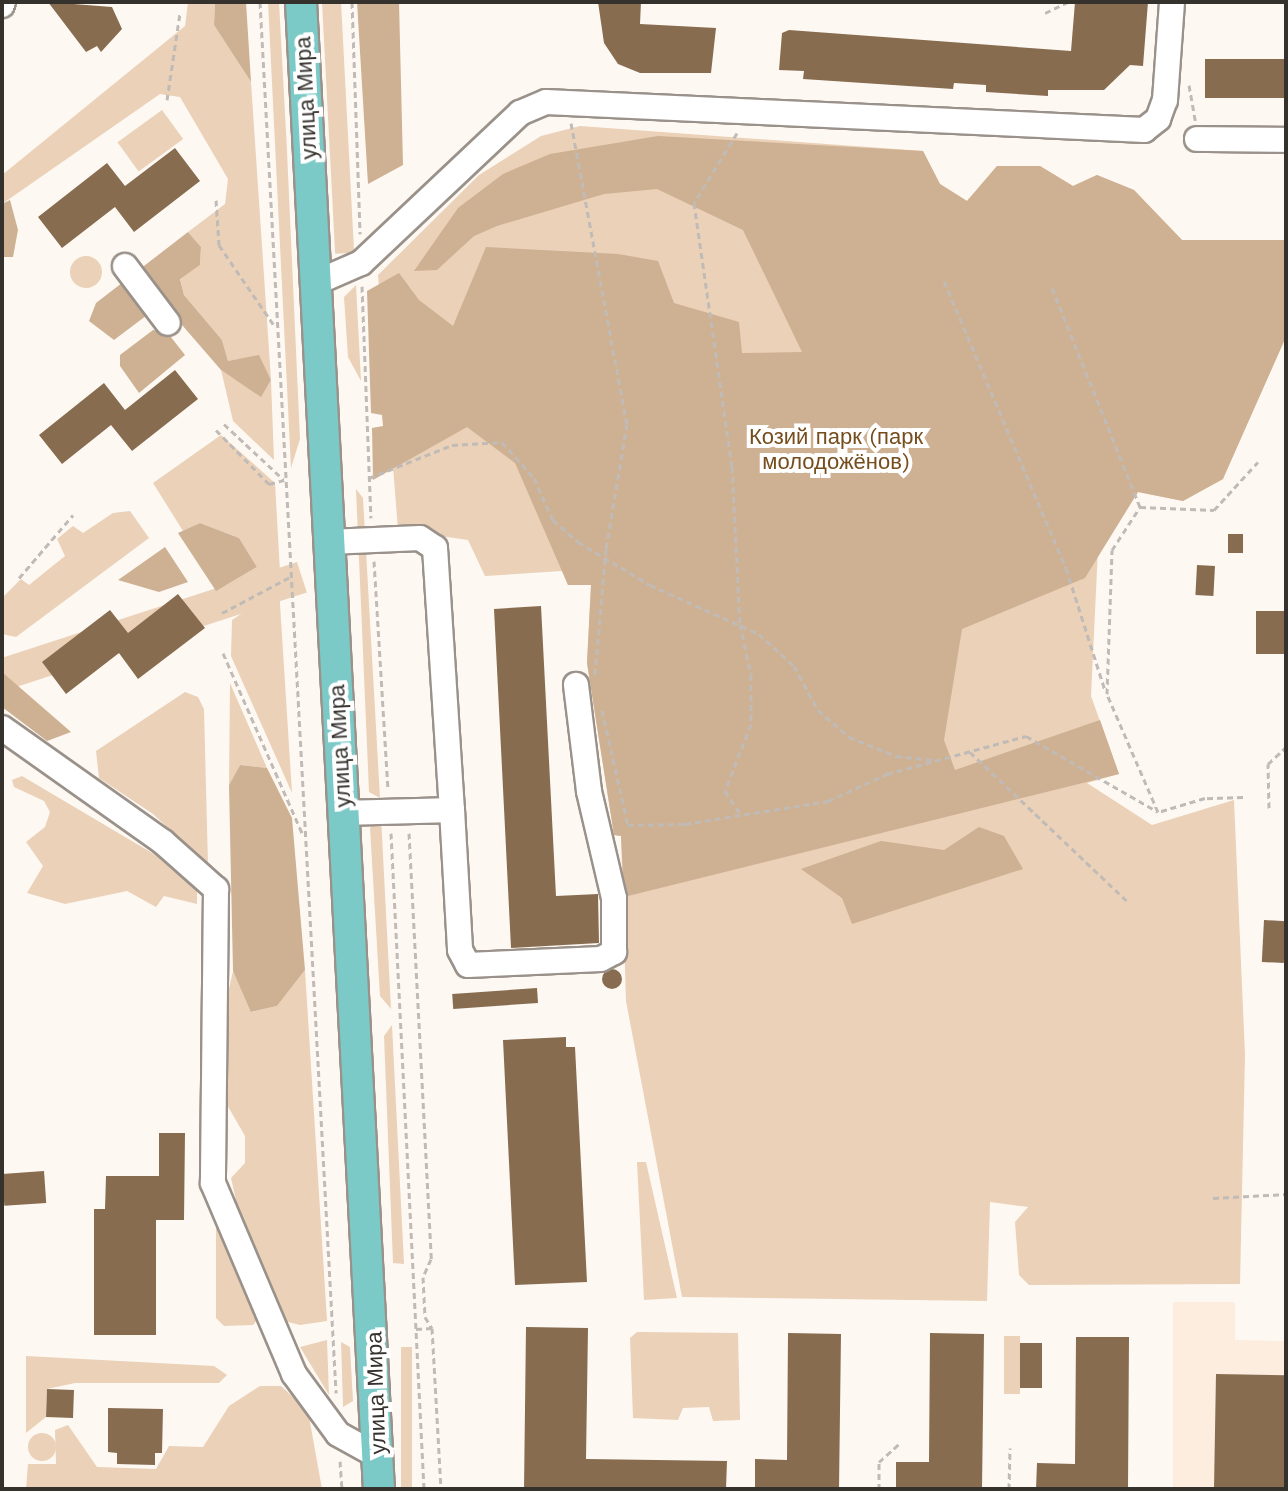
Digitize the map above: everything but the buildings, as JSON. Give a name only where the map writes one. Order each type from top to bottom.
[{"type":"main road","name":"улица Мира","points":[[301,2],[379,1489]]},
{"type":"lane","points":[[315,283],[361,263],[520,113],[546,102],[1144,130],[1158,119],[1165,100],[1172,2]]},
{"type":"lane","points":[[1196,132],[1286,140]]},
{"type":"lane","points":[[125,266],[168,323]]},
{"type":"lane","points":[[329,542],[420,538],[435,548],[460,950],[468,965],[601,959],[614,952],[614,898],[589,791],[587,686]]},
{"type":"lane","points":[[2,728],[163,842],[216,889],[213,1183],[294,1374],[338,1434],[378,1456]]},
{"type":"lane","points":[[344,813],[452,810]]},
{"type":"path","points":[[260,2],[275,327],[342,1489]]},
{"type":"path","points":[[1045,13],[1068,2]]},
{"type":"path","points":[[167,100],[180,13]]},
{"type":"path","points":[[1191,85],[1196,132]]},
{"type":"path","points":[[566,103],[627,424],[587,686]]},
{"type":"path","points":[[741,815],[725,791],[751,724],[751,675],[740,624],[732,467],[694,203],[749,113]]},
{"type":"path","points":[[216,200],[219,245],[275,327]]},
{"type":"path","points":[[944,281],[1066,568],[1107,694],[1158,812]]},
{"type":"path","points":[[1052,288],[1140,507]]},
{"type":"path","points":[[224,424],[284,480]]},
{"type":"path","points":[[216,430],[269,484],[284,480]]},
{"type":"path","points":[[441,1489],[432,1328],[425,1317],[423,1277],[431,1259],[399,812],[369,478],[452,445],[502,442],[534,478],[553,520],[578,542],[606,555],[650,585],[740,624],[794,666],[818,710],[849,737],[896,756],[937,761]]},
{"type":"path","points":[[1140,507],[1214,510],[1258,462]]},
{"type":"path","points":[[1107,694],[1112,550],[1140,507]]},
{"type":"path","points":[[19,578],[73,515]]},
{"type":"path","points":[[222,613],[290,577]]},
{"type":"path","points":[[223,653],[305,838]]},
{"type":"path","points":[[600,701],[628,825],[741,815],[828,801],[937,761],[1026,736],[1158,812],[1205,798],[1243,797]]},
{"type":"path","points":[[1269,808],[1268,764],[1286,747]]},
{"type":"path","points":[[970,752],[1129,903]]},
{"type":"path","points":[[399,812],[424,1489]]},
{"type":"path","points":[[1213,1198],[1286,1194]]},
{"type":"path","points":[[416,1329],[432,1328]]},
{"type":"path","points":[[879,1489],[879,1462],[899,1444]]},
{"type":"path","points":[[1009,1489],[1010,1448]]},
{"type":"shaded area","points":[[1173,1302],[1235,1302],[1235,1340],[1286,1341],[1286,1489],[1173,1489]]},
{"type":"green space","points":[[188,2],[215,2],[214,25],[251,82],[271,380],[259,356],[228,361],[222,340],[184,295],[180,278],[200,265],[201,247],[188,232],[225,204],[228,179],[180,97],[160,94],[2,204],[2,175],[185,26]]},
{"type":"green space","points":[[215,2],[246,2],[251,82],[214,25]]},
{"type":"green space","points":[[268,2],[279,2],[287,151],[300,439],[291,468]]},
{"type":"green space","points":[[341,2],[354,253],[335,254],[322,3]]},
{"type":"green space","points":[[357,2],[399,2],[403,165],[368,184]]},
{"type":"green space","points":[[162,110],[183,139],[139,171],[118,142]]},
{"type":"green space","name":"Козий парк (парк молодожёнов)","points":[[580,126],[923,151],[940,184],[967,201],[997,166],[1040,166],[1073,186],[1097,175],[1134,190],[1182,240],[1282,241],[1223,479],[1183,501],[1138,492],[1098,549],[1091,696],[1119,774],[1087,783],[1152,825],[1234,800],[1245,1055],[1240,1284],[1029,1285],[1019,1275],[1015,1222],[1028,1207],[990,1202],[987,1301],[682,1297],[626,1001],[621,836],[614,835],[587,663],[591,585],[568,585],[562,571],[485,576],[468,540],[398,530],[378,275],[479,175],[541,136]]},
{"type":"green space","name":"Козий парк (парк молодожёнов)","points":[[658,136],[923,151],[940,184],[967,201],[997,166],[1040,166],[1073,186],[1097,175],[1134,190],[1182,240],[1286,240],[1286,337],[1223,479],[1183,501],[1138,492],[1085,578],[962,629],[944,740],[955,770],[1100,720],[1119,774],[624,897],[621,836],[614,835],[587,663],[591,585],[568,585],[515,463],[467,427],[373,480],[372,428],[383,426],[382,415],[371,413],[367,291],[399,273],[419,300],[453,326],[486,247],[618,254],[658,261],[674,303],[739,322],[742,353],[802,352],[743,230],[657,189],[604,194],[497,226],[474,236],[437,270],[414,271],[458,208],[503,174],[550,154]]},
{"type":"green space","points":[[10,200],[18,230],[13,257],[2,257],[2,204]]},
{"type":"green space","points":[[188,232],[201,247],[200,265],[180,279],[184,295],[222,340],[228,361],[259,355],[271,380],[261,397],[221,370],[163,303],[114,340],[89,321],[96,303]]},
{"type":"green space","points":[[86,256],[97,261],[102,272],[97,283],[86,288],[75,283],[70,272],[75,261]]},
{"type":"green space","points":[[356,285],[361,381],[348,357],[344,297]]},
{"type":"green space","points":[[153,330],[167,332],[185,355],[139,393],[120,366],[120,355]]},
{"type":"green space","points":[[221,370],[261,396],[271,380],[274,460],[233,421]]},
{"type":"green space","points":[[221,435],[275,483],[280,572],[222,601],[216,591],[257,567],[239,538],[200,523],[183,531],[153,483]]},
{"type":"green space","points":[[356,489],[363,498],[380,798],[369,792]]},
{"type":"green space","points":[[130,511],[149,538],[16,637],[2,634],[2,598],[21,579],[29,585],[65,556],[57,539],[73,526],[83,533],[113,513]]},
{"type":"green space","points":[[200,523],[239,538],[257,567],[216,591],[178,533]]},
{"type":"green space","points":[[165,547],[188,582],[159,592],[118,580]]},
{"type":"green space","points":[[297,562],[307,592],[2,691],[2,658]]},
{"type":"green space","points":[[279,588],[292,793],[231,656],[232,620]]},
{"type":"green space","points":[[2,672],[71,732],[47,741],[2,707]]},
{"type":"green space","points":[[230,683],[267,768],[240,765],[229,785]]},
{"type":"green space","points":[[185,692],[198,697],[204,709],[208,865],[153,814],[99,778],[96,751]]},
{"type":"green space","points":[[240,765],[267,768],[292,818],[305,970],[277,1006],[251,1012],[233,971],[229,785]]},
{"type":"green space","points":[[22,776],[169,863],[197,886],[197,904],[164,896],[156,907],[127,891],[65,904],[27,893],[43,866],[26,842],[45,827],[50,812],[44,801],[14,787],[12,780]]},
{"type":"green space","points":[[381,817],[391,1009],[380,996],[370,828]]},
{"type":"green space","points":[[979,827],[1004,836],[1023,869],[852,924],[842,898],[801,869],[881,841],[944,850]]},
{"type":"green space","points":[[305,970],[327,1321],[300,1325],[284,1321],[244,1235],[231,1178],[245,1163],[245,1136],[226,1103],[225,1006],[233,971],[252,1012],[277,1006]]},
{"type":"green space","points":[[392,1025],[404,1264],[393,1263],[384,1036]]},
{"type":"green space","points":[[637,1162],[646,1162],[677,1298],[644,1300]]},
{"type":"green space","points":[[216,1223],[257,1320],[253,1325],[224,1326],[216,1318]]},
{"type":"green space","points":[[637,1332],[738,1333],[740,1420],[713,1421],[709,1407],[683,1408],[678,1420],[633,1418],[630,1338]]},
{"type":"green space","points":[[1004,1336],[1020,1336],[1020,1394],[1004,1394]]},
{"type":"green space","points":[[327,1340],[329,1395],[300,1347]]},
{"type":"green space","points":[[341,1342],[350,1347],[353,1401],[343,1407]]},
{"type":"green space","points":[[401,1347],[412,1347],[412,1489],[401,1489]]},
{"type":"green space","points":[[26,1356],[214,1366],[227,1375],[219,1383],[75,1383],[47,1389],[46,1417],[26,1433]]},
{"type":"green space","points":[[260,1386],[281,1386],[308,1411],[322,1489],[26,1489],[28,1464],[56,1464],[55,1430],[68,1425],[97,1467],[156,1469],[169,1446],[203,1447],[229,1406]]},
{"type":"green space","points":[[42,1433],[52,1437],[56,1447],[52,1457],[42,1461],[32,1457],[28,1447],[32,1437]]}]
